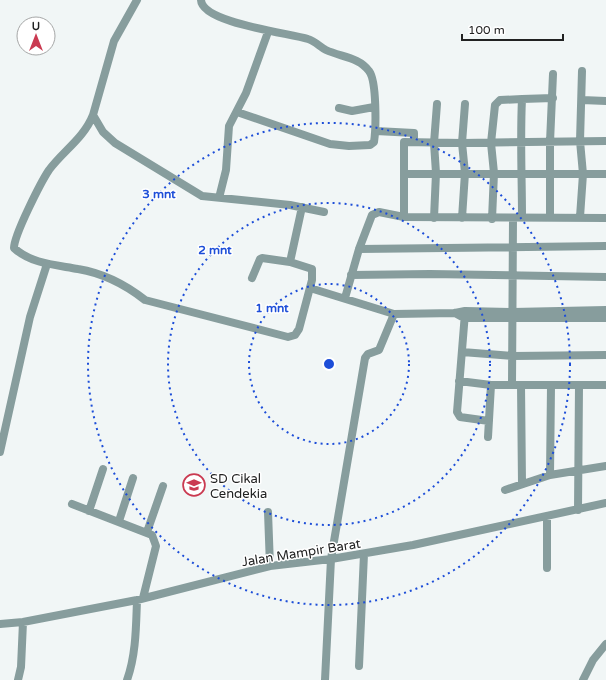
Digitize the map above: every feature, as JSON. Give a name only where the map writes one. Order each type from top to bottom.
[{"type":"street","points":[[137,0],[114,42],[93,115],[87,127],[49,171],[21,225],[14,248],[22,254],[47,264],[78,269],[105,277],[128,287],[145,300],[292,337],[299,329],[310,288],[312,269],[290,262],[262,258],[252,278]]},
{"type":"street","points":[[201,0],[202,6],[206,10],[231,21],[268,32],[310,39],[325,49],[357,60],[370,71],[374,80],[376,131],[374,142],[370,145],[349,146],[330,144],[237,112]]},
{"type":"street","points":[[219,198],[226,170],[229,126],[246,93],[268,32]]},
{"type":"street","points":[[580,217],[583,174],[580,141],[582,71]]},
{"type":"street","points":[[550,217],[550,142],[553,74]]},
{"type":"street","points":[[492,219],[494,173],[491,143],[495,105],[497,101],[553,98]]},
{"type":"street","points":[[522,99],[520,143],[522,217]]},
{"type":"street","points":[[582,100],[606,100]]},
{"type":"street","points":[[434,218],[436,173],[434,143],[437,104]]},
{"type":"street","points":[[462,218],[465,173],[462,143],[465,104]]},
{"type":"street","points":[[339,108],[352,111],[374,107]]},
{"type":"street","points":[[93,115],[103,132],[115,144],[202,196],[302,207],[324,212]]},
{"type":"street","points":[[376,131],[414,133],[414,142]]},
{"type":"street","points":[[404,216],[403,144],[406,142],[520,143],[606,141]]},
{"type":"street","points":[[404,174],[606,174]]},
{"type":"street","points":[[290,262],[302,207]]},
{"type":"street","points":[[345,298],[359,249],[374,213],[379,212],[404,216],[434,218],[606,218]]},
{"type":"street","points":[[512,219],[512,385]]},
{"type":"street","points":[[359,249],[606,246]]},
{"type":"street","points":[[0,452],[30,317],[47,264]]},
{"type":"street","points":[[351,275],[430,274],[606,277]]},
{"type":"street","points":[[310,288],[394,314],[455,313],[606,318]]},
{"type":"street","points":[[513,315],[606,310]]},
{"type":"street","points":[[326,680],[331,559],[365,358],[368,354],[380,350],[394,314]]},
{"type":"street","points":[[465,314],[459,381],[458,414],[460,416],[489,421]]},
{"type":"street","points":[[462,352],[513,356],[606,355]]},
{"type":"street","points":[[459,381],[491,385],[521,386],[606,385]]},
{"type":"street","points":[[488,437],[491,385]]},
{"type":"street","points":[[521,386],[522,484]]},
{"type":"street","points":[[550,475],[551,386]]},
{"type":"street","points":[[578,510],[577,470],[579,386]]},
{"type":"street","points":[[505,490],[550,475],[606,466]]},
{"type":"street","points":[[89,511],[103,469]]},
{"type":"street","points":[[118,521],[133,478]]},
{"type":"street","points":[[147,532],[163,486]]},
{"type":"street","name":"Jalan Mampir Barat","points":[[0,624],[23,622],[140,599],[270,566],[364,554],[606,503]]},
{"type":"street","points":[[72,504],[147,532],[155,540],[156,546],[140,599],[132,668],[127,680]]},
{"type":"street","points":[[268,512],[270,566]]},
{"type":"street","points":[[547,516],[547,568]]},
{"type":"street","points":[[359,666],[364,554]]},
{"type":"street","points":[[18,680],[21,667],[23,622]]},
{"type":"street","points":[[583,680],[593,660],[606,644]]},
{"type":"place","name":"SD Cikal Cendekia","points":[[194,485]]}]
